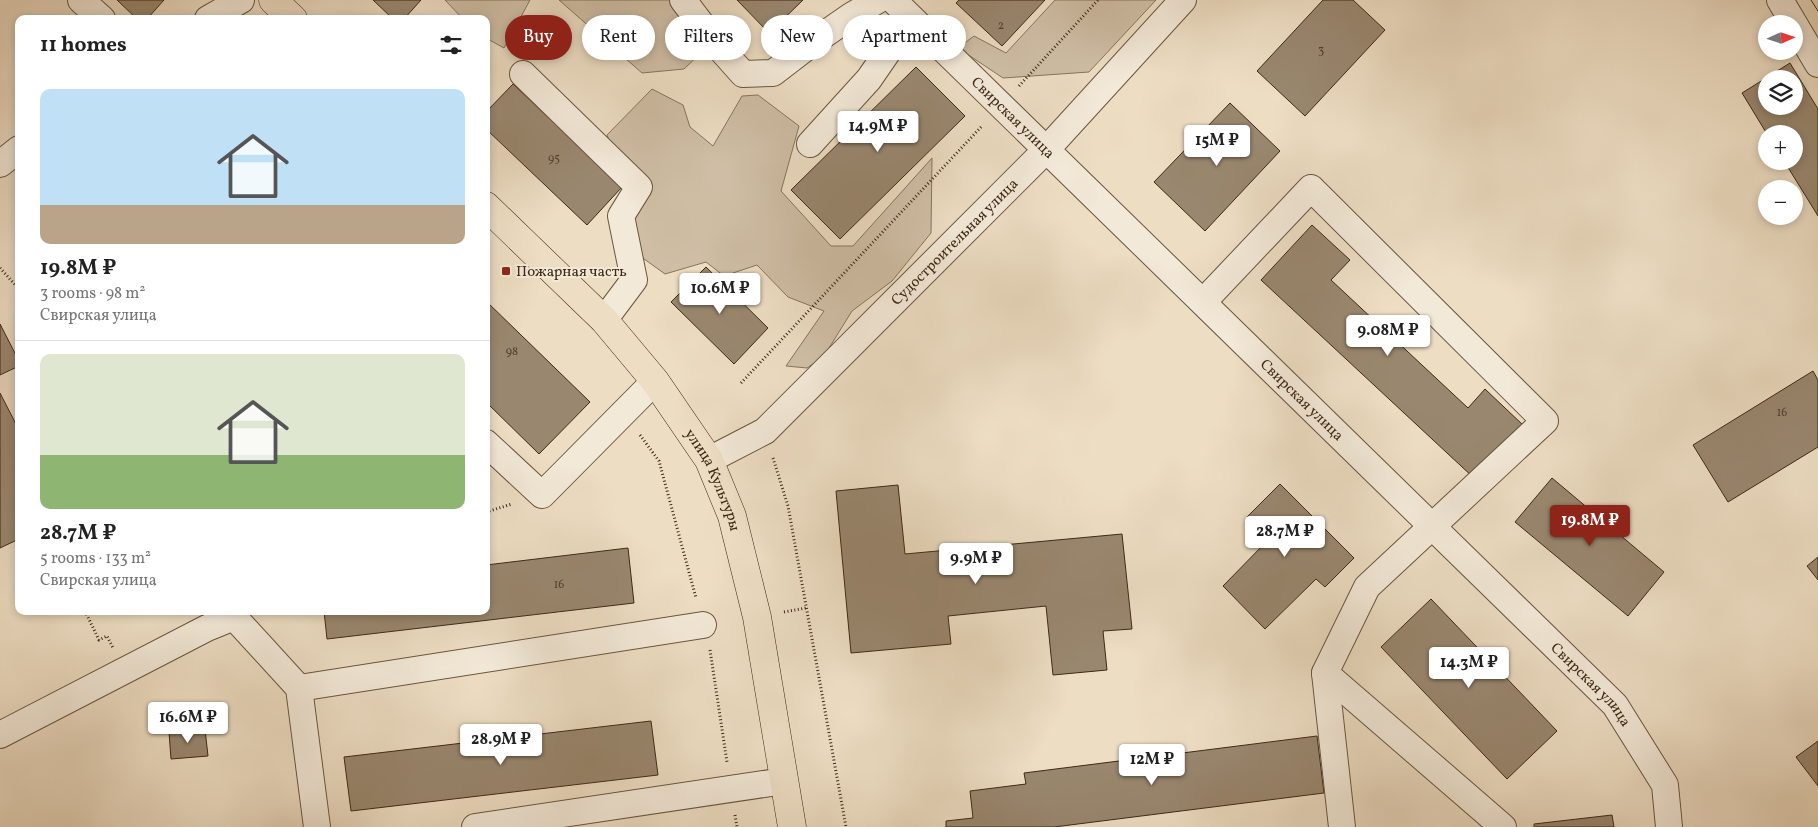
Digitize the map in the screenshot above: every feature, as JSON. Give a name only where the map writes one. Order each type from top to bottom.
[{"type":"main road","points":[[273,0],[289,15]]},
{"type":"main road","name":"улица Культуры","points":[[490,210],[604,320],[655,381],[709,460],[732,516],[755,608],[792,827]]},
{"type":"street","points":[[81,0],[98,15]]},
{"type":"street","points":[[215,15],[241,0]]},
{"type":"street","points":[[683,0],[718,46],[743,74],[773,74],[812,42],[878,0]]},
{"type":"street","name":"Судостроительная улица","points":[[709,460],[765,431],[1046,150],[1183,0]]},
{"type":"street","points":[[1780,0],[1818,64]]},
{"type":"street","points":[[810,144],[869,79],[905,7]]},
{"type":"street","name":"Свирская улица","points":[[905,7],[1001,106],[1615,705],[1665,785],[1669,827]]},
{"type":"street","points":[[523,74],[639,187],[622,216],[634,280],[604,320]]},
{"type":"street","points":[[1203,302],[1312,188],[1545,421],[1367,587],[1325,673],[1342,827]]},
{"type":"street","points":[[490,447],[542,494],[655,381]]},
{"type":"street","points":[[0,735],[207,628],[234,617],[299,688],[317,827]]},
{"type":"street","points":[[299,688],[703,625]]},
{"type":"street","points":[[1325,673],[1503,827]]},
{"type":"street","points":[[475,827],[784,781]]},
{"type":"path","points":[[741,383],[1098,0]]},
{"type":"path","points":[[0,268],[15,285]]},
{"type":"path","points":[[765,431],[788,506],[846,827]]},
{"type":"path","points":[[87,615],[99,640],[107,636],[126,670]]},
{"type":"shaded area","points":[[445,0],[530,0],[522,15],[505,15],[504,48],[490,40],[490,15],[459,15]]},
{"type":"shaded area","points":[[559,0],[676,0],[685,15],[665,15],[665,60],[693,60],[684,69],[642,73],[627,60],[655,60],[655,15],[582,15],[582,20]]},
{"type":"shaded area","points":[[1055,0],[1156,0],[1089,72],[1003,78],[966,53],[966,42],[974,36],[1006,53]]},
{"type":"shaded area","points":[[652,89],[683,105],[690,127],[713,146],[742,96],[758,95],[799,126],[781,191],[831,246],[853,246],[932,158],[931,233],[892,281],[852,311],[824,356],[807,368],[786,366],[824,311],[788,297],[757,265],[724,276],[706,262],[665,274],[640,256],[627,187],[607,135]]},
{"type":"building","points":[[117,0],[164,0],[151,15],[133,15]]},
{"type":"building","points":[[373,0],[421,0],[408,15],[389,15]]},
{"type":"building","points":[[737,0],[803,0],[788,15],[761,15],[761,25]]},
{"type":"building","points":[[959,0],[1045,0],[1002,46],[956,3]]},
{"type":"building","points":[[1323,0],[1353,0],[1385,30],[1305,116],[1257,71]]},
{"type":"building","points":[[1790,63],[1794,70],[1779,70]]},
{"type":"building","points":[[916,67],[965,116],[840,239],[791,190]]},
{"type":"building","points":[[1758,83],[1758,115],[1803,115],[1803,84],[1818,109],[1818,216],[1803,192],[1803,180],[1796,180],[1790,170],[1803,170],[1803,125],[1762,125],[1742,93]]},
{"type":"building","points":[[513,84],[622,187],[587,225],[490,133],[490,108]]},
{"type":"building","points":[[1230,103],[1280,151],[1205,231],[1154,182]]},
{"type":"building","points":[[1312,225],[1350,260],[1331,280],[1468,408],[1485,389],[1524,426],[1475,479],[1261,280]]},
{"type":"building","points":[[706,267],[768,328],[734,364],[671,302]]},
{"type":"building","points":[[490,305],[590,402],[539,454],[490,406]]},
{"type":"building","points":[[0,324],[15,353],[15,368],[0,375]]},
{"type":"building","points":[[1813,371],[1818,380],[1818,447],[1728,502],[1693,445]]},
{"type":"building","points":[[0,393],[15,422],[15,541],[0,548]]},
{"type":"building","points":[[1552,478],[1664,572],[1628,616],[1515,522]]},
{"type":"building","points":[[1280,484],[1354,558],[1325,587],[1316,579],[1265,629],[1223,586],[1269,539],[1247,517]]},
{"type":"building","points":[[898,485],[905,554],[1122,534],[1132,629],[1103,631],[1107,670],[1053,675],[1046,606],[948,616],[951,644],[851,653],[836,491]]},
{"type":"building","points":[[628,548],[634,603],[327,639],[324,615],[490,615],[490,565]]},
{"type":"building","points":[[1818,557],[1818,580],[1807,566]]},
{"type":"building","points":[[1431,599],[1557,731],[1507,779],[1381,647]]},
{"type":"building","points":[[651,721],[658,775],[351,811],[344,757]]},
{"type":"building","points":[[205,729],[208,756],[171,759],[169,732]]},
{"type":"building","points":[[1317,736],[1324,793],[1054,827],[946,827],[946,821],[973,818],[970,791],[1026,784],[1024,773]]},
{"type":"building","points":[[1818,741],[1818,786],[1796,757]]},
{"type":"building","points":[[1612,815],[1614,827],[1534,827],[1534,824]]},
{"type":"tram line","points":[[1811,0],[1818,11]]},
{"type":"place","name":"Пожарная часть","points":[[506,271]]}]
